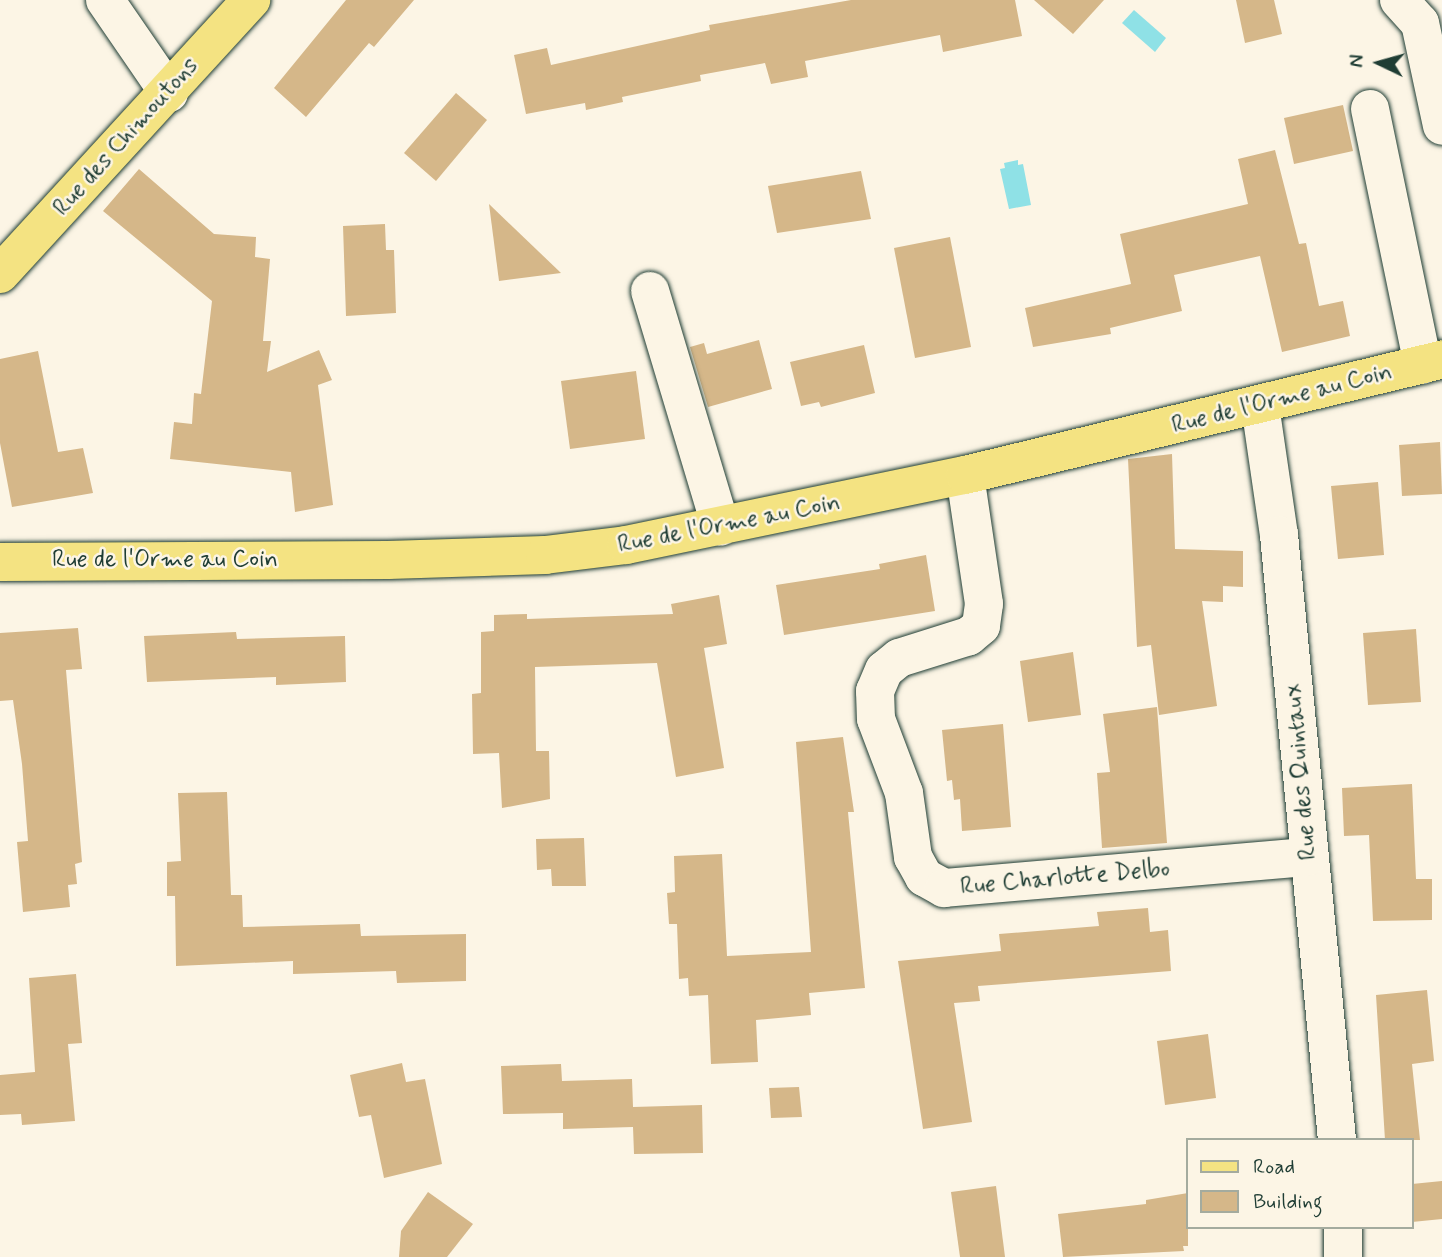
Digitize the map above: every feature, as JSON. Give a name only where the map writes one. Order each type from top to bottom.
[{"type":"main road","name":"Rue des Chimoutons","points":[[0,274],[169,93],[251,0]]},
{"type":"main road","name":"Rue de l'Orme au Coin","points":[[0,562],[545,555],[721,527],[965,475],[1433,362]]},
{"type":"street","points":[[105,0],[169,93]]},
{"type":"street","points":[[1399,0],[1420,23],[1442,126]]},
{"type":"street","points":[[1370,109],[1433,362]]},
{"type":"street","points":[[650,291],[721,527]]},
{"type":"street","name":"Rue des Quintaux","points":[[1260,405],[1279,535],[1337,1138]]},
{"type":"street","name":"Rue Charlotte Delbo","points":[[965,475],[984,604],[981,626],[969,636],[899,658],[884,670],[876,691],[876,719],[904,793],[913,858],[924,877],[944,888],[1308,857]]},
{"type":"street","points":[[1343,1229],[1343,1257]]},
{"type":"water","points":[[1134,10],[1166,38],[1155,52],[1122,23]]},
{"type":"water","points":[[1018,160],[1018,165],[1023,164],[1031,205],[1009,209],[1000,169],[1005,168],[1004,163]]},
{"type":"building","points":[[346,0],[414,0],[374,47],[369,43],[306,117],[274,88]]},
{"type":"building","points":[[851,0],[1015,0],[1022,36],[943,52],[940,35],[805,61],[808,77],[771,84],[765,63],[700,75],[701,81],[622,97],[623,102],[586,110],[585,103],[526,114],[514,55],[547,48],[551,65],[710,30],[709,25]]},
{"type":"building","points":[[1034,0],[1104,0],[1073,34]]},
{"type":"building","points":[[1236,0],[1274,0],[1282,34],[1245,43]]},
{"type":"building","points":[[456,93],[487,120],[436,181],[404,153]]},
{"type":"building","points":[[1343,105],[1353,151],[1294,164],[1284,118]]},
{"type":"building","points":[[1275,150],[1299,244],[1306,243],[1319,306],[1343,301],[1350,336],[1282,352],[1260,256],[1174,275],[1182,311],[1110,328],[1111,334],[1033,347],[1025,308],[1131,284],[1120,234],[1248,204],[1238,159]]},
{"type":"building","points":[[139,169],[214,234],[256,237],[255,257],[270,259],[263,341],[271,341],[267,372],[319,350],[332,380],[318,385],[333,505],[295,512],[291,472],[170,459],[174,422],[192,424],[194,393],[201,394],[212,301],[103,211]]},
{"type":"building","points":[[861,171],[871,219],[777,233],[768,186]]},
{"type":"building","points":[[489,204],[561,273],[499,281]]},
{"type":"building","points":[[385,224],[386,250],[394,250],[396,313],[346,316],[343,226]]},
{"type":"building","points":[[950,237],[971,347],[915,358],[894,248]]},
{"type":"building","points":[[759,340],[772,389],[708,407],[690,347],[704,343],[707,354]]},
{"type":"building","points":[[864,345],[875,393],[821,407],[819,402],[801,406],[790,362]]},
{"type":"building","points":[[38,351],[58,452],[83,448],[93,493],[12,507],[0,443],[0,359]]},
{"type":"building","points":[[636,371],[645,439],[570,449],[561,381]]},
{"type":"building","points":[[1440,442],[1442,494],[1402,496],[1399,445]]},
{"type":"building","points":[[1172,454],[1175,549],[1243,551],[1243,587],[1223,586],[1223,602],[1202,601],[1217,706],[1159,715],[1151,645],[1137,647],[1128,459]]},
{"type":"building","points":[[1378,482],[1384,555],[1338,559],[1331,486]]},
{"type":"building","points":[[926,555],[935,611],[784,635],[776,585],[880,569],[879,564]]},
{"type":"building","points":[[719,595],[727,644],[704,648],[724,768],[676,777],[657,663],[535,667],[536,751],[549,751],[550,799],[502,808],[499,753],[473,754],[472,694],[481,693],[481,632],[494,631],[494,615],[527,614],[527,619],[673,614],[671,604]]},
{"type":"building","points":[[78,628],[82,669],[66,670],[82,862],[75,864],[77,884],[68,885],[70,907],[23,912],[17,842],[28,841],[22,764],[13,700],[0,701],[0,633]]},
{"type":"building","points":[[1416,629],[1421,702],[1368,705],[1363,633]]},
{"type":"building","points":[[236,632],[237,639],[345,636],[346,682],[276,685],[276,677],[147,682],[144,636]]},
{"type":"building","points":[[1073,652],[1081,715],[1028,722],[1020,661]]},
{"type":"building","points":[[1157,707],[1167,843],[1102,848],[1097,773],[1110,772],[1103,714]]},
{"type":"building","points":[[1003,724],[1011,827],[962,831],[960,799],[954,800],[952,780],[947,781],[942,730]]},
{"type":"building","points":[[843,737],[854,812],[848,812],[865,988],[809,993],[811,1015],[756,1020],[758,1062],[711,1064],[708,995],[689,996],[688,978],[679,979],[677,924],[669,924],[667,893],[675,892],[674,856],[722,854],[727,956],[811,952],[796,742]]},
{"type":"building","points":[[1412,784],[1416,879],[1432,879],[1432,920],[1373,921],[1369,835],[1344,836],[1342,788]]},
{"type":"building","points":[[227,792],[231,895],[242,895],[243,927],[360,924],[361,936],[466,934],[466,981],[397,983],[396,971],[293,974],[293,961],[176,966],[175,896],[167,896],[167,862],[181,861],[178,793]]},
{"type":"building","points":[[584,838],[586,886],[552,886],[551,869],[537,870],[536,839]]},
{"type":"building","points":[[1148,908],[1150,932],[1168,930],[1171,971],[978,986],[980,1001],[954,1003],[972,1122],[923,1129],[898,961],[1001,951],[999,934],[1099,926],[1097,912]]},
{"type":"building","points":[[76,974],[82,1043],[68,1044],[75,1121],[22,1125],[21,1114],[0,1115],[0,1075],[35,1072],[29,978]]},
{"type":"building","points":[[1427,990],[1434,1061],[1412,1064],[1420,1140],[1385,1138],[1376,995]]},
{"type":"building","points":[[1208,1034],[1216,1098],[1165,1105],[1157,1041]]},
{"type":"building","points":[[402,1063],[406,1082],[425,1079],[442,1164],[384,1178],[371,1115],[359,1117],[350,1075]]},
{"type":"building","points":[[561,1064],[562,1081],[632,1079],[633,1107],[702,1105],[703,1153],[634,1154],[633,1127],[563,1129],[563,1113],[503,1114],[501,1066]]},
{"type":"building","points":[[799,1087],[802,1117],[771,1118],[769,1088]]},
{"type":"building","points":[[1442,1181],[1442,1219],[1414,1222],[1414,1184]]},
{"type":"building","points":[[996,1186],[1005,1257],[960,1257],[951,1192]]},
{"type":"building","points":[[428,1192],[473,1224],[447,1257],[399,1257],[401,1231]]},
{"type":"building","points":[[1186,1193],[1188,1246],[1183,1246],[1184,1251],[1063,1257],[1058,1214],[1146,1204],[1146,1200]]}]
